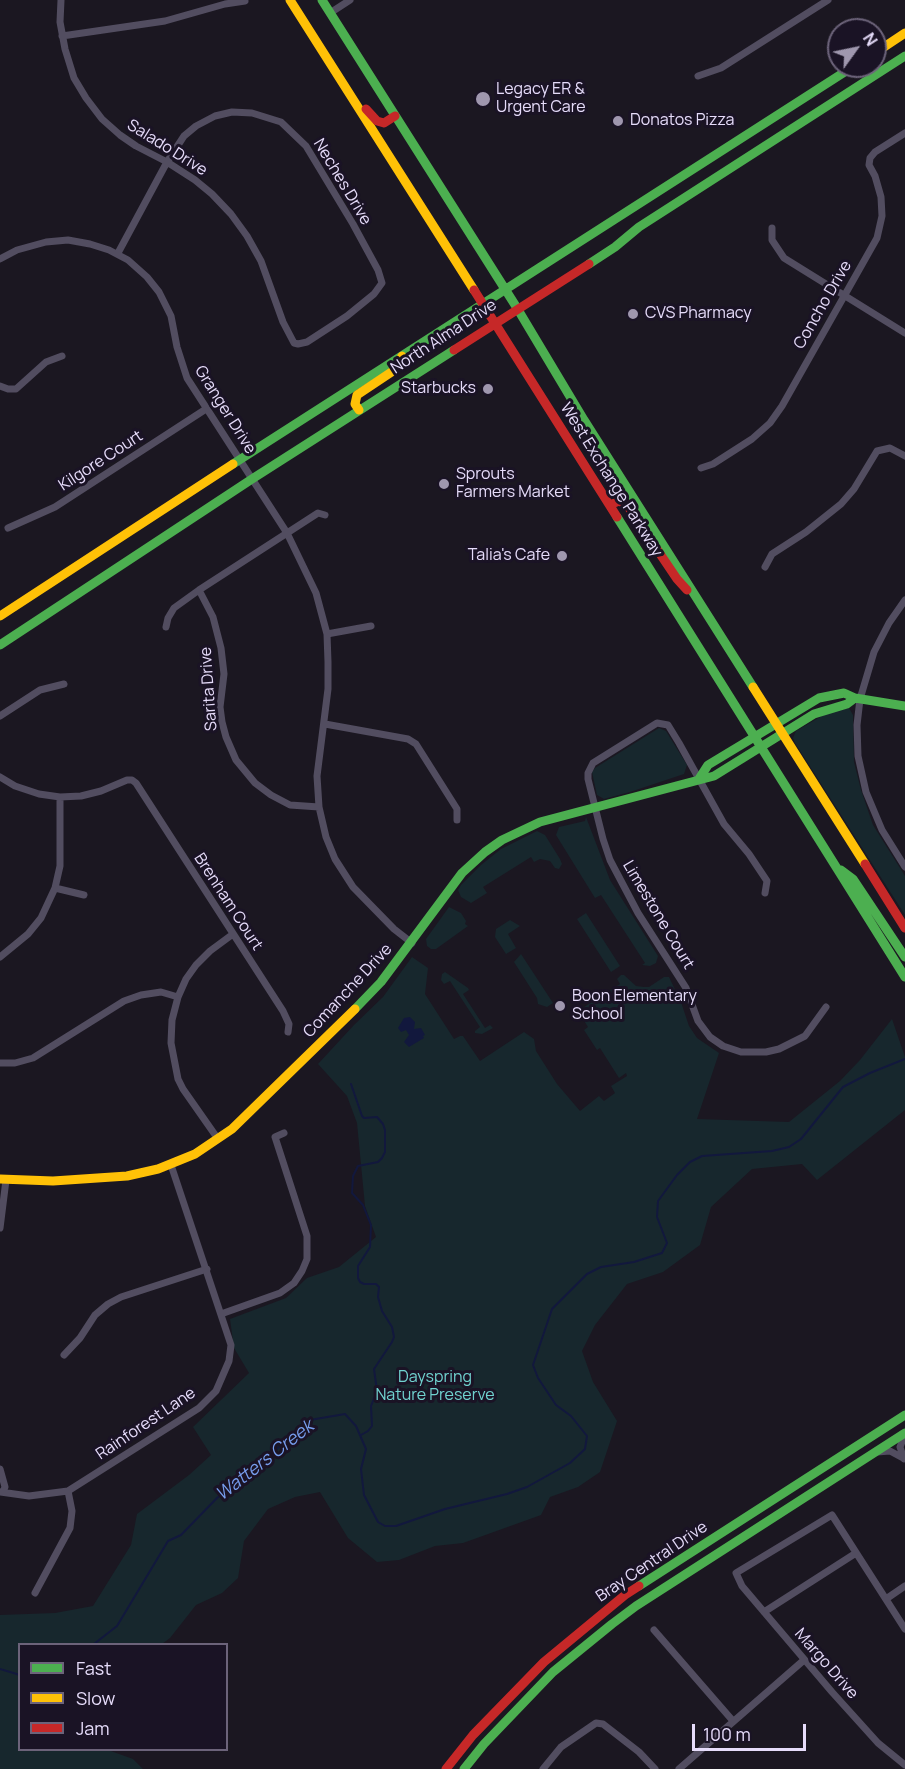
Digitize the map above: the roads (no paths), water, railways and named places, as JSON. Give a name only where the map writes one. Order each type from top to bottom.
[{"type":"main road","name":"West Exchange Parkway","points":[[290,0],[495,322],[905,977]]},
{"type":"main road","name":"West Exchange Parkway","points":[[322,0],[905,928]]},
{"type":"main road","points":[[887,45],[905,33]]},
{"type":"main road","name":"North Alma Drive","points":[[0,645],[358,410],[615,247],[633,232],[905,56]]},
{"type":"main road","points":[[326,57],[340,71],[376,122],[384,123],[395,116]]},
{"type":"main road","name":"North Alma Drive","points":[[0,616],[835,78]]},
{"type":"main road","points":[[662,190],[673,206]]},
{"type":"main road","points":[[358,410],[355,404],[357,395],[393,371],[404,354]]},
{"type":"main road","points":[[610,505],[619,501],[627,505],[677,579],[704,608]]},
{"type":"main road","name":"Comanche Drive","points":[[699,779],[708,765],[807,704],[829,695],[844,693],[857,699],[905,706]]},
{"type":"main road","name":"Comanche Drive","points":[[3,1179],[53,1181],[127,1176],[171,1165],[195,1154],[232,1129],[326,1039],[381,982],[412,943],[453,884],[485,852],[520,830],[540,822],[714,776],[760,746],[822,711],[857,699]]},
{"type":"main road","points":[[835,864],[853,879],[905,957]]},
{"type":"main road","name":"Bray Central Drive","points":[[446,1769],[473,1735],[544,1662],[625,1595],[905,1415]]},
{"type":"main road","name":"Bray Central Drive","points":[[464,1769],[492,1735],[553,1672],[612,1624],[636,1606],[905,1434]]},
{"type":"street","name":"Salado Drive","points":[[61,0],[62,36],[74,78],[93,108],[107,124],[127,140],[167,162],[203,186],[222,203],[240,225],[267,273],[283,322],[294,343],[307,342],[347,316],[374,294],[382,284]]},
{"type":"street","points":[[330,13],[350,0]]},
{"type":"street","points":[[698,76],[721,68],[828,0]]},
{"type":"street","points":[[62,36],[165,21],[225,4],[245,1]]},
{"type":"street","name":"Neches Drive","points":[[117,254],[167,162],[184,136],[196,126],[215,116],[232,112],[252,112],[272,117],[297,136],[318,165],[378,270],[382,284]]},
{"type":"street","name":"Concho Drive","points":[[701,468],[713,464],[752,439],[770,423],[782,406],[873,247],[880,228],[881,197],[869,165],[870,158],[874,152],[905,133]]},
{"type":"street","points":[[772,228],[772,240],[784,258],[905,333]]},
{"type":"street","name":"Granger Drive","points":[[0,259],[27,246],[53,241],[68,240],[90,244],[117,254],[147,277],[166,303],[175,329],[182,366],[194,392],[287,533],[316,593],[327,634],[328,689],[318,764],[319,807],[326,837],[335,859],[353,887],[393,928],[412,943]]},
{"type":"street","points":[[0,386],[16,389],[46,362],[62,356]]},
{"type":"street","name":"Kilgore Court","points":[[8,528],[55,507],[206,409]]},
{"type":"street","points":[[765,567],[772,554],[811,529],[841,504],[854,489],[877,451],[890,448],[905,456]]},
{"type":"street","points":[[166,627],[174,608],[318,513],[325,515]]},
{"type":"street","name":"Sarita Drive","points":[[200,590],[213,618],[221,648],[224,674],[220,707],[222,722],[236,760],[255,783],[271,795],[290,805],[319,807]]},
{"type":"street","points":[[905,600],[881,636],[857,699],[857,740],[866,792],[882,830],[905,867]]},
{"type":"street","points":[[327,634],[371,626]]},
{"type":"street","points":[[0,716],[40,690],[64,684]]},
{"type":"street","name":"Limestone Court","points":[[699,779],[670,728],[664,723],[657,723],[593,763],[588,779],[603,840],[618,878],[686,988],[701,1026],[710,1037],[723,1046],[741,1052],[766,1052],[778,1049],[805,1036],[826,1008]]},
{"type":"street","points":[[325,724],[408,739],[416,744],[457,809],[457,820]]},
{"type":"street","points":[[0,777],[15,786],[39,794],[60,797],[60,866],[55,888],[41,918],[28,934],[0,957]]},
{"type":"street","points":[[699,779],[730,833],[745,849],[766,880],[765,893]]},
{"type":"street","name":"Brenham Court","points":[[60,797],[81,796],[101,791],[127,780],[132,780],[140,788],[283,1011],[289,1024],[288,1032]]},
{"type":"street","points":[[55,888],[84,895]]},
{"type":"street","points":[[218,1139],[183,1089],[174,1066],[171,1044],[172,1020],[186,979],[210,951],[233,934]]},
{"type":"street","points":[[0,1063],[15,1063],[33,1058],[124,1001],[141,994],[161,992],[178,997]]},
{"type":"street","points":[[221,1314],[280,1293],[294,1282],[307,1259],[307,1236],[275,1137],[284,1133]]},
{"type":"street","name":"Rainforest Lane","points":[[2,1492],[29,1496],[68,1491],[199,1408],[216,1391],[229,1361],[231,1345],[171,1165]]},
{"type":"street","points":[[0,1228],[3,1179]]},
{"type":"street","points":[[64,1355],[80,1338],[95,1315],[108,1304],[121,1297],[207,1269]]},
{"type":"street","points":[[904,1459],[900,1447],[905,1434]]},
{"type":"street","points":[[873,1453],[890,1451],[904,1459]]},
{"type":"street","points":[[0,1469],[5,1487],[2,1492]]},
{"type":"street","points":[[35,1593],[70,1528],[72,1511],[68,1491]]},
{"type":"street","name":"Margo Drive","points":[[856,1553],[832,1515],[736,1573],[738,1580],[804,1660],[878,1743],[905,1765]]},
{"type":"street","points":[[764,1612],[856,1553],[905,1629]]},
{"type":"street","points":[[885,1599],[905,1586]]},
{"type":"street","points":[[654,1630],[733,1720]]},
{"type":"street","points":[[679,1769],[804,1660]]},
{"type":"street","points":[[543,1769],[561,1747],[596,1723],[603,1724],[639,1752],[654,1769]]},
{"type":"water","points":[[410,1017],[415,1022],[414,1029],[421,1028],[425,1035],[409,1047],[404,1042],[409,1035],[406,1030],[401,1032],[398,1028],[404,1018]]},
{"type":"waterway","name":"Watters Creek","points":[[95,1643],[117,1626],[168,1541],[181,1535],[217,1498],[310,1420],[345,1414],[356,1426],[366,1449],[361,1469],[364,1495],[378,1522],[385,1526],[396,1526],[445,1509],[507,1494],[527,1487],[570,1463],[585,1449],[587,1436],[571,1416],[556,1405],[538,1378],[533,1365],[552,1309],[587,1274],[601,1267],[634,1262],[662,1253],[667,1243],[657,1217],[658,1201],[677,1175],[690,1162],[702,1156],[772,1151],[789,1147],[801,1139],[843,1087],[905,1059]]},
{"type":"waterway","points":[[351,1084],[362,1116],[364,1118],[377,1117],[385,1130],[385,1152],[382,1158],[378,1162],[358,1166],[353,1176],[352,1193],[363,1205],[371,1225],[370,1247],[358,1266],[358,1278],[364,1284],[376,1284],[379,1287],[378,1297],[382,1311],[392,1327],[394,1337],[374,1369],[377,1391],[371,1406],[372,1426],[361,1435]]},
{"type":"waterway","name":"Watters Creek","points":[[0,1669],[18,1674]]},
{"type":"place","name":"Legacy ER & Urgent Care","points":[[483,99]]},
{"type":"place","name":"Donatos Pizza","points":[[618,121]]},
{"type":"place","name":"CVS Pharmacy","points":[[633,314]]},
{"type":"place","name":"Starbucks","points":[[488,389]]},
{"type":"place","name":"Sprouts Farmers Market","points":[[444,484]]},
{"type":"place","name":"Talia's Cafe","points":[[562,556]]},
{"type":"place","name":"Boon Elementary School","points":[[560,1006]]},
{"type":"park label","name":"Dayspring Nature Preserve","points":[[435,1387]]}]
